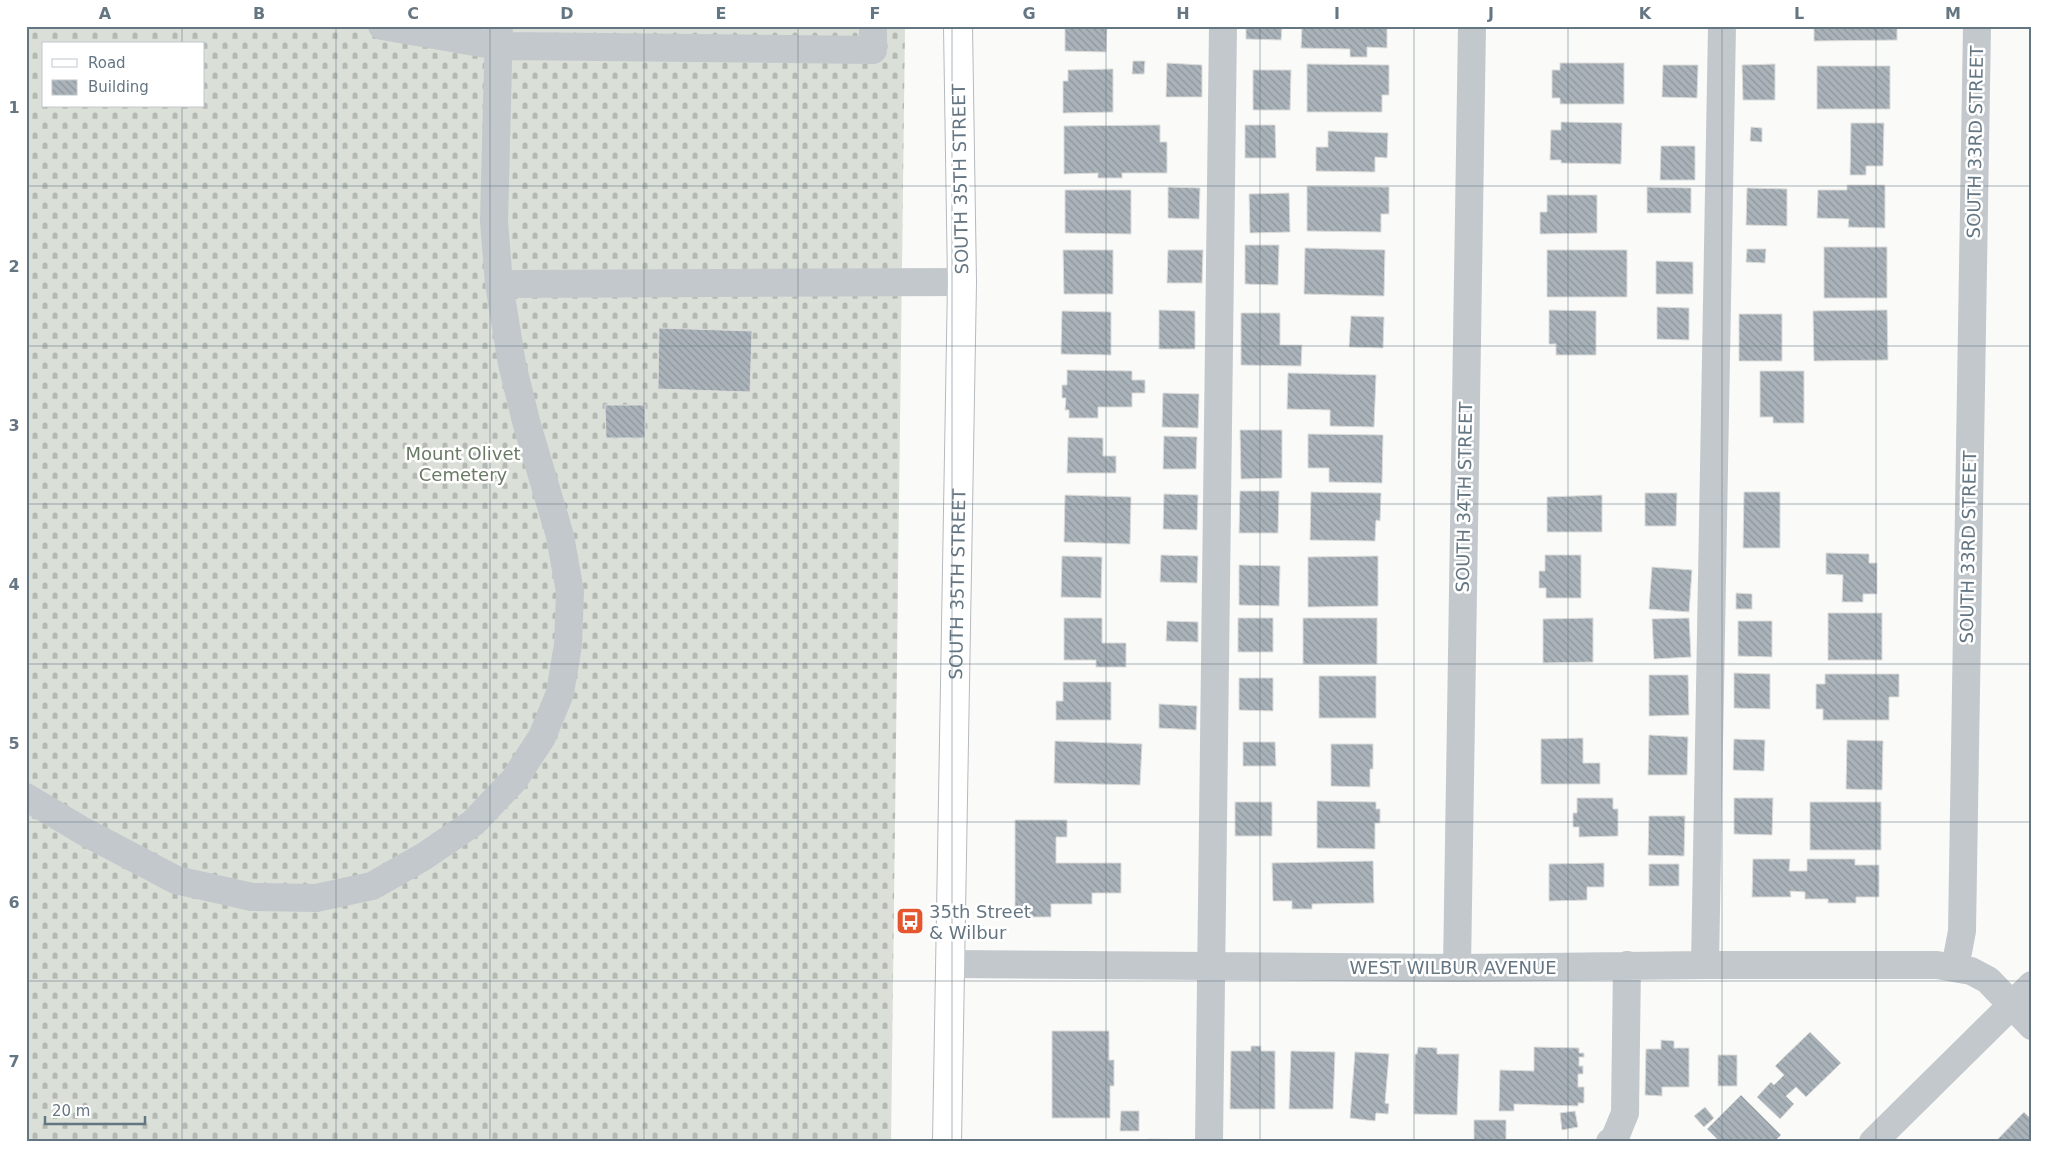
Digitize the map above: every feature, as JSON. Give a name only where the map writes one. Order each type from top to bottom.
[{"type":"main road","name":"SOUTH 35TH STREET","points":[[947,1142],[962,282],[958,26]]},
{"type":"street","points":[[382,26],[499,36],[873,50],[873,26]]},
{"type":"street","points":[[1209,1142],[1223,26]]},
{"type":"street","name":"SOUTH 34TH STREET","points":[[1457,968],[1472,26]]},
{"type":"street","points":[[1705,965],[1722,26]]},
{"type":"street","name":"SOUTH 33RD STREET","points":[[1955,968],[1962,931],[1977,26]]},
{"type":"street","points":[[26,797],[83,831],[176,880],[252,897],[316,898],[372,886],[423,858],[473,823],[514,780],[542,737],[560,693],[568,645],[570,592],[560,536],[527,425],[512,364],[499,284],[494,221],[499,36]]},
{"type":"street","points":[[499,284],[962,282]]},
{"type":"street","name":"WEST WILBUR AVENUE","points":[[950,964],[1457,968],[1627,965],[1926,965],[1955,968]]},
{"type":"street","points":[[1610,1142],[1614,1140],[1625,1113],[1627,965]]},
{"type":"street","points":[[1955,968],[1971,971],[1988,980],[2032,1026]]},
{"type":"street","points":[[1873,1142],[2032,985]]},
{"type":"green space","name":"Mount Olivet Cemetery","points":[[26,26],[905,26],[891,1142],[26,1142]]},
{"type":"building","points":[[1065,26],[1107,26],[1106,52],[1065,51]]},
{"type":"building","points":[[1194,26],[1194,28],[1159,27]]},
{"type":"building","points":[[1246,26],[1282,26],[1281,40],[1246,39]]},
{"type":"building","points":[[1302,26],[1387,26],[1387,48],[1367,47],[1367,57],[1350,57],[1350,49],[1301,48]]},
{"type":"building","points":[[1814,26],[1897,26],[1897,40],[1814,41]]},
{"type":"building","points":[[1133,61],[1145,61],[1144,74],[1132,74]]},
{"type":"building","points":[[1167,63],[1202,65],[1202,97],[1166,97]]},
{"type":"building","points":[[1560,63],[1624,63],[1624,104],[1560,104],[1560,98],[1552,98],[1552,70],[1560,70]]},
{"type":"building","points":[[1307,64],[1389,65],[1389,95],[1382,95],[1382,112],[1307,112]]},
{"type":"building","points":[[1775,64],[1775,100],[1743,100],[1742,65]]},
{"type":"building","points":[[1663,65],[1698,65],[1697,98],[1662,97]]},
{"type":"building","points":[[1817,66],[1890,66],[1890,109],[1817,109]]},
{"type":"building","points":[[1113,69],[1113,112],[1063,113],[1063,81],[1068,81],[1068,70]]},
{"type":"building","points":[[1253,70],[1291,70],[1290,110],[1253,110]]},
{"type":"building","points":[[1561,122],[1622,123],[1621,164],[1561,163],[1561,160],[1550,160],[1551,130],[1561,130]]},
{"type":"building","points":[[1851,123],[1884,123],[1883,166],[1866,166],[1866,175],[1850,175]]},
{"type":"building","points":[[1160,125],[1160,142],[1167,142],[1167,173],[1122,173],[1122,178],[1098,178],[1098,173],[1064,174],[1064,126]]},
{"type":"building","points":[[1245,125],[1275,125],[1276,158],[1245,158]]},
{"type":"building","points":[[1751,127],[1762,128],[1762,142],[1750,141]]},
{"type":"building","points":[[1328,131],[1388,133],[1387,158],[1375,157],[1375,172],[1316,171],[1316,147],[1328,147]]},
{"type":"building","points":[[1661,146],[1695,146],[1695,180],[1660,180]]},
{"type":"building","points":[[1847,185],[1885,185],[1885,228],[1848,227],[1849,219],[1817,218],[1818,190],[1847,190]]},
{"type":"building","points":[[1307,186],[1389,187],[1389,214],[1381,214],[1381,232],[1307,231]]},
{"type":"building","points":[[1168,187],[1200,188],[1199,219],[1168,218]]},
{"type":"building","points":[[1647,187],[1691,188],[1691,213],[1647,213]]},
{"type":"building","points":[[1747,188],[1787,189],[1787,226],[1746,225]]},
{"type":"building","points":[[1065,190],[1131,190],[1131,234],[1065,233]]},
{"type":"building","points":[[1289,193],[1290,232],[1250,233],[1249,194]]},
{"type":"building","points":[[1547,195],[1597,195],[1597,233],[1540,234],[1540,212],[1547,212]]},
{"type":"building","points":[[1245,245],[1279,245],[1278,285],[1245,284]]},
{"type":"building","points":[[1824,247],[1887,247],[1887,298],[1824,298]]},
{"type":"building","points":[[1305,248],[1385,250],[1384,296],[1304,294]]},
{"type":"building","points":[[1747,249],[1766,249],[1765,263],[1746,262]]},
{"type":"building","points":[[1063,250],[1113,250],[1113,294],[1064,294]]},
{"type":"building","points":[[1168,250],[1203,250],[1202,283],[1167,283]]},
{"type":"building","points":[[1547,250],[1627,250],[1627,297],[1547,297]]},
{"type":"building","points":[[1656,261],[1693,262],[1693,294],[1656,294]]},
{"type":"building","points":[[1657,307],[1689,308],[1689,340],[1657,339]]},
{"type":"building","points":[[1159,310],[1195,311],[1195,349],[1159,349]]},
{"type":"building","points":[[1549,310],[1596,311],[1596,355],[1556,355],[1556,344],[1549,344]]},
{"type":"building","points":[[1887,310],[1888,360],[1814,361],[1813,311]]},
{"type":"building","points":[[1062,311],[1111,312],[1111,355],[1061,354]]},
{"type":"building","points":[[1241,313],[1280,313],[1280,345],[1302,345],[1301,366],[1241,365]]},
{"type":"building","points":[[1739,314],[1782,314],[1782,361],[1739,361]]},
{"type":"building","points":[[1351,316],[1384,317],[1383,348],[1349,347]]},
{"type":"building","points":[[659,328],[752,331],[750,392],[658,389]]},
{"type":"building","points":[[1067,370],[1132,371],[1132,380],[1145,380],[1145,393],[1132,393],[1132,407],[1098,407],[1098,418],[1069,418],[1069,410],[1065,410],[1066,398],[1062,398],[1062,385],[1067,385]]},
{"type":"building","points":[[1760,371],[1804,371],[1804,423],[1773,423],[1773,417],[1760,417]]},
{"type":"building","points":[[1288,373],[1376,375],[1374,427],[1330,426],[1330,410],[1287,409]]},
{"type":"building","points":[[1163,393],[1199,394],[1198,428],[1162,427]]},
{"type":"building","points":[[605,405],[645,405],[645,438],[606,438]]},
{"type":"building","points":[[1240,430],[1282,430],[1282,478],[1241,479]]},
{"type":"building","points":[[1308,434],[1383,435],[1382,483],[1329,482],[1329,468],[1308,468]]},
{"type":"building","points":[[1164,436],[1197,437],[1196,469],[1163,469]]},
{"type":"building","points":[[1068,437],[1103,438],[1103,456],[1116,456],[1116,473],[1067,473]]},
{"type":"building","points":[[1240,491],[1279,491],[1278,533],[1239,533]]},
{"type":"building","points":[[1311,492],[1381,493],[1380,521],[1376,520],[1375,541],[1310,540]]},
{"type":"building","points":[[1744,492],[1780,492],[1780,548],[1743,548]]},
{"type":"building","points":[[1645,493],[1677,493],[1676,526],[1645,526]]},
{"type":"building","points":[[1164,494],[1198,495],[1197,530],[1163,529]]},
{"type":"building","points":[[1065,495],[1131,497],[1130,544],[1064,542]]},
{"type":"building","points":[[1602,495],[1602,532],[1547,532],[1547,497]]},
{"type":"building","points":[[1826,553],[1869,554],[1869,563],[1877,563],[1877,594],[1863,594],[1863,602],[1842,602],[1843,575],[1826,574]]},
{"type":"building","points":[[1161,555],[1198,556],[1197,583],[1160,582]]},
{"type":"building","points":[[1545,555],[1581,555],[1581,598],[1546,598],[1546,588],[1539,588],[1539,571],[1545,571]]},
{"type":"building","points":[[1062,556],[1102,557],[1101,598],[1061,597]]},
{"type":"building","points":[[1378,556],[1378,606],[1308,607],[1308,557]]},
{"type":"building","points":[[1239,565],[1280,566],[1279,606],[1239,605]]},
{"type":"building","points":[[1652,567],[1692,570],[1689,612],[1649,609]]},
{"type":"building","points":[[1736,593],[1752,594],[1752,609],[1736,609]]},
{"type":"building","points":[[1828,613],[1882,613],[1882,660],[1828,660]]},
{"type":"building","points":[[1064,618],[1102,618],[1102,643],[1126,643],[1126,667],[1096,667],[1096,660],[1064,660]]},
{"type":"building","points":[[1238,618],[1273,618],[1273,652],[1238,652]]},
{"type":"building","points":[[1303,618],[1377,618],[1377,664],[1303,664]]},
{"type":"building","points":[[1593,618],[1593,662],[1543,663],[1543,619]]},
{"type":"building","points":[[1689,618],[1691,657],[1654,659],[1652,619]]},
{"type":"building","points":[[1167,621],[1198,622],[1198,642],[1166,641]]},
{"type":"building","points":[[1738,621],[1772,621],[1772,657],[1738,656]]},
{"type":"building","points":[[1734,673],[1770,674],[1770,709],[1734,708]]},
{"type":"building","points":[[1825,674],[1899,674],[1899,697],[1889,697],[1889,720],[1823,720],[1823,709],[1816,709],[1816,684],[1825,684]]},
{"type":"building","points":[[1649,675],[1688,675],[1689,715],[1649,716]]},
{"type":"building","points":[[1319,676],[1376,676],[1376,718],[1319,718]]},
{"type":"building","points":[[1239,678],[1273,678],[1273,711],[1239,710]]},
{"type":"building","points":[[1063,682],[1111,682],[1111,720],[1056,720],[1056,701],[1063,701]]},
{"type":"building","points":[[1159,704],[1197,706],[1196,730],[1159,728]]},
{"type":"building","points":[[1649,735],[1688,737],[1687,775],[1648,775]]},
{"type":"building","points":[[1583,738],[1583,763],[1600,763],[1600,784],[1541,784],[1541,739]]},
{"type":"building","points":[[1734,739],[1765,740],[1764,771],[1733,770]]},
{"type":"building","points":[[1847,740],[1883,741],[1882,790],[1846,789]]},
{"type":"building","points":[[1055,741],[1142,744],[1140,785],[1054,783]]},
{"type":"building","points":[[1243,742],[1275,742],[1276,766],[1243,766]]},
{"type":"building","points":[[1331,744],[1373,744],[1373,769],[1370,769],[1370,787],[1331,786]]},
{"type":"building","points":[[1577,798],[1613,798],[1613,809],[1618,809],[1618,836],[1579,837],[1579,827],[1573,827],[1573,813],[1577,813]]},
{"type":"building","points":[[1734,798],[1773,798],[1772,835],[1734,834]]},
{"type":"building","points":[[1317,801],[1376,802],[1376,809],[1380,809],[1380,823],[1375,823],[1375,849],[1317,848]]},
{"type":"building","points":[[1235,802],[1272,802],[1272,836],[1235,836]]},
{"type":"building","points":[[1810,802],[1881,802],[1881,850],[1810,850]]},
{"type":"building","points":[[1649,816],[1685,816],[1684,856],[1648,855]]},
{"type":"building","points":[[1015,820],[1067,820],[1067,837],[1056,837],[1056,863],[1121,863],[1121,893],[1092,893],[1092,904],[1051,904],[1051,917],[1015,917]]},
{"type":"building","points":[[1753,859],[1790,859],[1789,871],[1807,871],[1807,859],[1855,859],[1855,865],[1879,865],[1879,897],[1856,897],[1856,903],[1828,903],[1828,899],[1805,899],[1805,892],[1790,891],[1791,897],[1752,897]]},
{"type":"building","points":[[1373,861],[1374,903],[1312,904],[1312,909],[1292,909],[1292,901],[1273,901],[1272,863]]},
{"type":"building","points":[[1604,863],[1604,887],[1587,887],[1587,900],[1549,901],[1549,864]]},
{"type":"building","points":[[1649,864],[1679,864],[1679,886],[1649,886]]},
{"type":"building","points":[[1052,1031],[1109,1031],[1109,1060],[1114,1060],[1114,1086],[1110,1086],[1110,1118],[1052,1118]]},
{"type":"building","points":[[1810,1032],[1841,1063],[1806,1097],[1796,1087],[1786,1096],[1794,1104],[1780,1119],[1757,1097],[1771,1082],[1774,1085],[1784,1075],[1775,1066]]},
{"type":"building","points":[[1661,1040],[1674,1041],[1674,1048],[1689,1048],[1689,1087],[1662,1087],[1662,1096],[1645,1095],[1646,1049],[1661,1049]]},
{"type":"building","points":[[1251,1046],[1261,1046],[1261,1051],[1275,1051],[1275,1109],[1230,1109],[1231,1051],[1251,1051]]},
{"type":"building","points":[[1418,1047],[1437,1048],[1437,1054],[1459,1054],[1457,1115],[1414,1114],[1415,1054],[1417,1054]]},
{"type":"building","points":[[1534,1047],[1579,1048],[1579,1053],[1584,1053],[1584,1057],[1579,1057],[1579,1066],[1583,1066],[1583,1074],[1578,1074],[1578,1087],[1584,1087],[1584,1103],[1578,1103],[1578,1106],[1514,1104],[1514,1111],[1499,1111],[1500,1070],[1534,1071]]},
{"type":"building","points":[[1291,1051],[1335,1052],[1333,1109],[1289,1109]]},
{"type":"building","points":[[1355,1052],[1389,1054],[1385,1103],[1389,1104],[1388,1114],[1376,1113],[1375,1121],[1350,1118]]},
{"type":"building","points":[[1718,1055],[1737,1055],[1737,1086],[1718,1086]]},
{"type":"building","points":[[1741,1095],[1781,1135],[1774,1142],[1720,1142],[1707,1129]]},
{"type":"building","points":[[1705,1107],[1714,1118],[1704,1127],[1694,1116]]},
{"type":"building","points":[[1121,1111],[1139,1111],[1139,1131],[1120,1131]]},
{"type":"building","points":[[1575,1111],[1578,1127],[1562,1130],[1560,1113]]},
{"type":"building","points":[[2024,1112],[2032,1120],[2032,1142],[1995,1142]]},
{"type":"building","points":[[1474,1120],[1506,1120],[1506,1142],[1474,1142]]},
{"type":"building","points":[[1148,1139],[1190,1140],[1190,1142],[1148,1142]]},
{"type":"place","name":"35th Street & Wilbur","points":[[910,921]]}]
